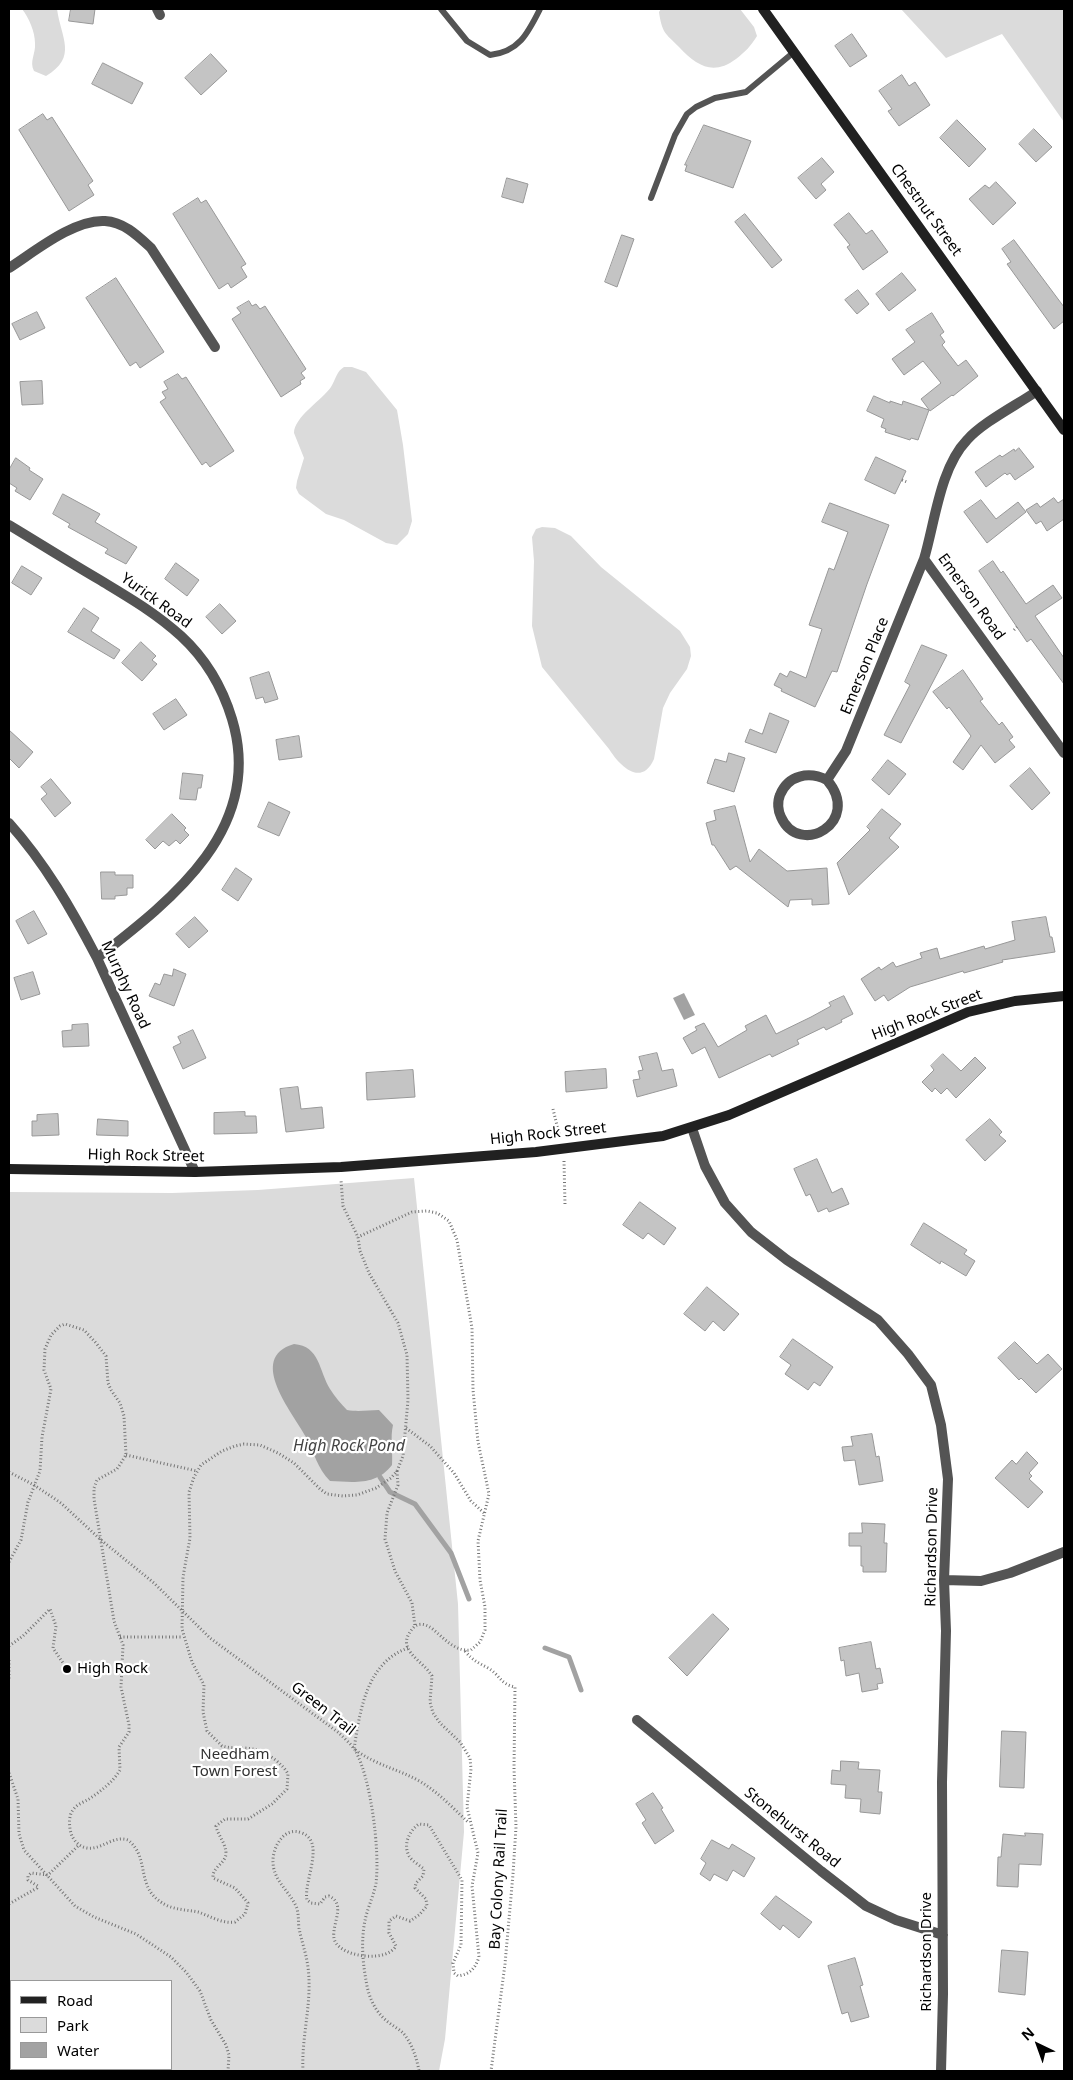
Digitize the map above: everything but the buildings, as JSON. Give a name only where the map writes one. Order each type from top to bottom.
[{"type":"street","name":"Chestnut Street","points":[[762,9],[1064,430]]},
{"type":"street","points":[[9,268],[53,240],[80,226],[92,222],[106,221],[118,224],[137,235],[151,248],[215,347]]},
{"type":"street","name":"Emerson Road","points":[[1037,392],[990,422],[968,438],[961,446],[945,480],[924,559],[1064,753]]},
{"type":"street","name":"Yurick Road","points":[[9,525],[141,605],[181,636],[211,670],[229,708],[236,731],[240,769],[231,806],[215,846],[176,892],[138,926],[97,958]]},
{"type":"street","name":"Emerson Place","points":[[827,780],[846,751],[924,559]]},
{"type":"street","points":[[802,775],[817,775],[827,780],[836,790],[839,806],[833,824],[820,834],[804,835],[793,832],[784,823],[778,811],[779,796],[787,783],[802,775]]},
{"type":"street","name":"Murphy Road","points":[[9,823],[25,840],[45,869],[97,958],[195,1172]]},
{"type":"street","name":"High Rock Street","points":[[9,1169],[195,1172],[341,1166],[502,1154],[663,1136],[692,1128],[772,1097],[968,1012],[1015,1001],[1064,996]]},
{"type":"street","name":"Richardson Drive","points":[[692,1128],[705,1166],[725,1203],[751,1232],[787,1260],[878,1320],[908,1354],[931,1385],[941,1425],[948,1479],[944,1580],[946,1631],[942,1782],[943,1935],[941,2071]]},
{"type":"street","points":[[944,1580],[981,1581],[1010,1573],[1064,1552]]},
{"type":"street","name":"Stonehurst Road","points":[[637,1720],[866,1906],[896,1920],[943,1935]]},
{"type":"lane","points":[[441,9],[467,41],[490,55],[507,51],[522,41],[540,9]]},
{"type":"lane","points":[[650,198],[674,135],[687,114],[696,107],[715,98],[746,92],[794,52]]},
{"type":"path","points":[[902,480],[907,482]]},
{"type":"path","points":[[9,1562],[21,1540],[28,1502],[40,1471],[42,1436],[51,1389],[44,1370],[45,1349],[51,1335],[60,1326],[65,1324],[84,1330],[106,1356],[108,1383],[122,1408],[126,1431],[126,1455],[117,1469],[100,1478],[95,1485],[94,1503],[114,1621],[123,1645],[122,1698],[129,1718],[129,1732],[119,1747],[121,1765],[118,1774],[103,1789],[73,1809],[70,1816],[70,1832],[79,1845],[94,1848],[111,1840],[128,1840],[140,1855],[147,1887],[167,1906],[195,1911],[229,1923],[238,1920],[247,1910],[248,1903],[239,1891],[213,1878],[215,1869],[225,1859],[226,1855],[223,1840],[216,1826],[225,1819],[245,1820],[264,1810],[287,1790],[288,1774],[283,1766],[266,1754],[254,1749],[222,1746],[209,1735],[203,1718],[204,1685],[183,1637],[181,1610],[184,1568],[190,1538],[189,1492],[197,1471],[205,1461],[222,1451],[244,1444],[260,1445],[278,1453],[300,1468],[320,1489],[334,1495],[357,1495],[376,1488],[391,1478],[397,1471],[403,1456],[406,1428],[408,1373],[406,1355],[398,1323],[364,1262],[358,1237],[343,1206],[341,1166]]},
{"type":"path","points":[[303,2071],[309,1975],[298,1912],[277,1879],[273,1864],[274,1850],[283,1836],[295,1831],[302,1833],[309,1839],[313,1858],[306,1893],[311,1903],[320,1904],[326,1897],[331,1897],[338,1909],[334,1935],[336,1943],[356,1955],[381,1956],[391,1953],[396,1946],[388,1930],[389,1921],[396,1916],[410,1921],[416,1918],[427,1906],[426,1900],[415,1888],[416,1883],[423,1876],[424,1869],[409,1855],[407,1844],[411,1830],[418,1824],[422,1823],[431,1828],[462,1880],[461,1945],[453,1963],[454,1973],[458,1976],[465,1975],[475,1967],[479,1957],[479,1941],[472,1886],[478,1852],[467,1807],[471,1769],[470,1758],[460,1742],[437,1720],[430,1702],[432,1676],[416,1660],[408,1648],[408,1636],[415,1626],[420,1624],[432,1628],[450,1645],[465,1651],[476,1647],[485,1630],[485,1607],[478,1541],[489,1494],[476,1425],[472,1328],[457,1240],[449,1221],[437,1213],[417,1212],[358,1237]]},
{"type":"path","points":[[406,1428],[430,1446],[454,1473],[471,1501],[485,1514]]},
{"type":"path","points":[[126,1455],[197,1471]]},
{"type":"path","points":[[397,1471],[398,1485],[387,1513],[385,1539],[395,1571],[412,1603],[415,1626]]},
{"type":"path","name":"Green Trail","points":[[9,1472],[34,1485],[61,1503],[101,1540],[154,1583],[210,1638],[334,1730],[354,1749],[366,1781],[378,1864],[375,1886],[363,1934],[363,1955],[367,1988],[372,2004],[383,2019],[404,2034],[414,2052],[419,2071]]},
{"type":"path","points":[[9,1646],[23,1636],[50,1609],[56,1626],[53,1648],[67,1669]]},
{"type":"path","points":[[119,1637],[183,1637]]},
{"type":"path","points":[[408,1648],[394,1656],[371,1680],[362,1706],[354,1749],[373,1762],[420,1782],[437,1794],[470,1823]]},
{"type":"path","name":"Bay Colony Rail Trail","points":[[465,1651],[476,1663],[490,1669],[505,1685],[515,1687],[514,1768],[516,1827],[505,1964],[491,2071]]},
{"type":"path","points":[[9,1660],[9,1680]]},
{"type":"path","points":[[9,1772],[18,1799],[19,1834],[24,1850],[75,1906],[94,1917],[136,1934],[171,1958],[186,1972],[200,1991],[211,2020],[226,2045],[229,2055],[228,2071]]},
{"type":"path","points":[[48,1875],[79,1845]]},
{"type":"path","points":[[9,1904],[38,1886],[28,1880],[28,1876],[31,1873],[48,1875]]},
{"type":"green space","points":[[22,9],[57,9],[64,38],[65,54],[62,62],[56,69],[46,76],[34,71],[32,61],[35,39],[29,21]]},
{"type":"green space","points":[[661,9],[740,9],[754,27],[757,36],[736,59],[728,64],[713,68],[699,64],[692,59],[667,35],[661,24],[659,12]]},
{"type":"green space","points":[[901,9],[1064,9],[1064,122],[1002,34],[946,58]]},
{"type":"green space","points":[[344,367],[352,367],[366,372],[397,410],[412,521],[408,534],[397,545],[386,543],[344,520],[326,514],[299,494],[296,488],[304,458],[294,433],[295,427],[303,415],[327,392],[338,373]]},
{"type":"green space","points":[[542,527],[555,528],[571,536],[601,567],[680,631],[690,647],[691,656],[687,669],[670,693],[663,708],[654,759],[649,768],[643,772],[630,771],[618,761],[542,667],[532,626],[534,561],[532,537],[536,529]]},
{"type":"green space","name":"Needham Town Forest","points":[[414,1178],[458,1604],[464,1832],[445,2039],[439,2071],[9,2071],[9,1192],[172,1193],[258,1190]]},
{"type":"water","points":[[684,993],[695,1015],[684,1020],[673,998]]},
{"type":"water","name":"High Rock Pond","points":[[294,1344],[309,1349],[314,1354],[330,1389],[347,1410],[379,1410],[393,1425],[392,1465],[386,1472],[371,1480],[347,1482],[330,1481],[322,1471],[306,1437],[277,1387],[273,1373],[274,1361],[280,1351]]},
{"type":"waterway","points":[[380,1477],[390,1492],[415,1504],[451,1553],[469,1599]]},
{"type":"waterway","points":[[545,1648],[569,1657],[581,1690]]},
{"type":"place","name":"High Rock","points":[[67,1669]]}]
